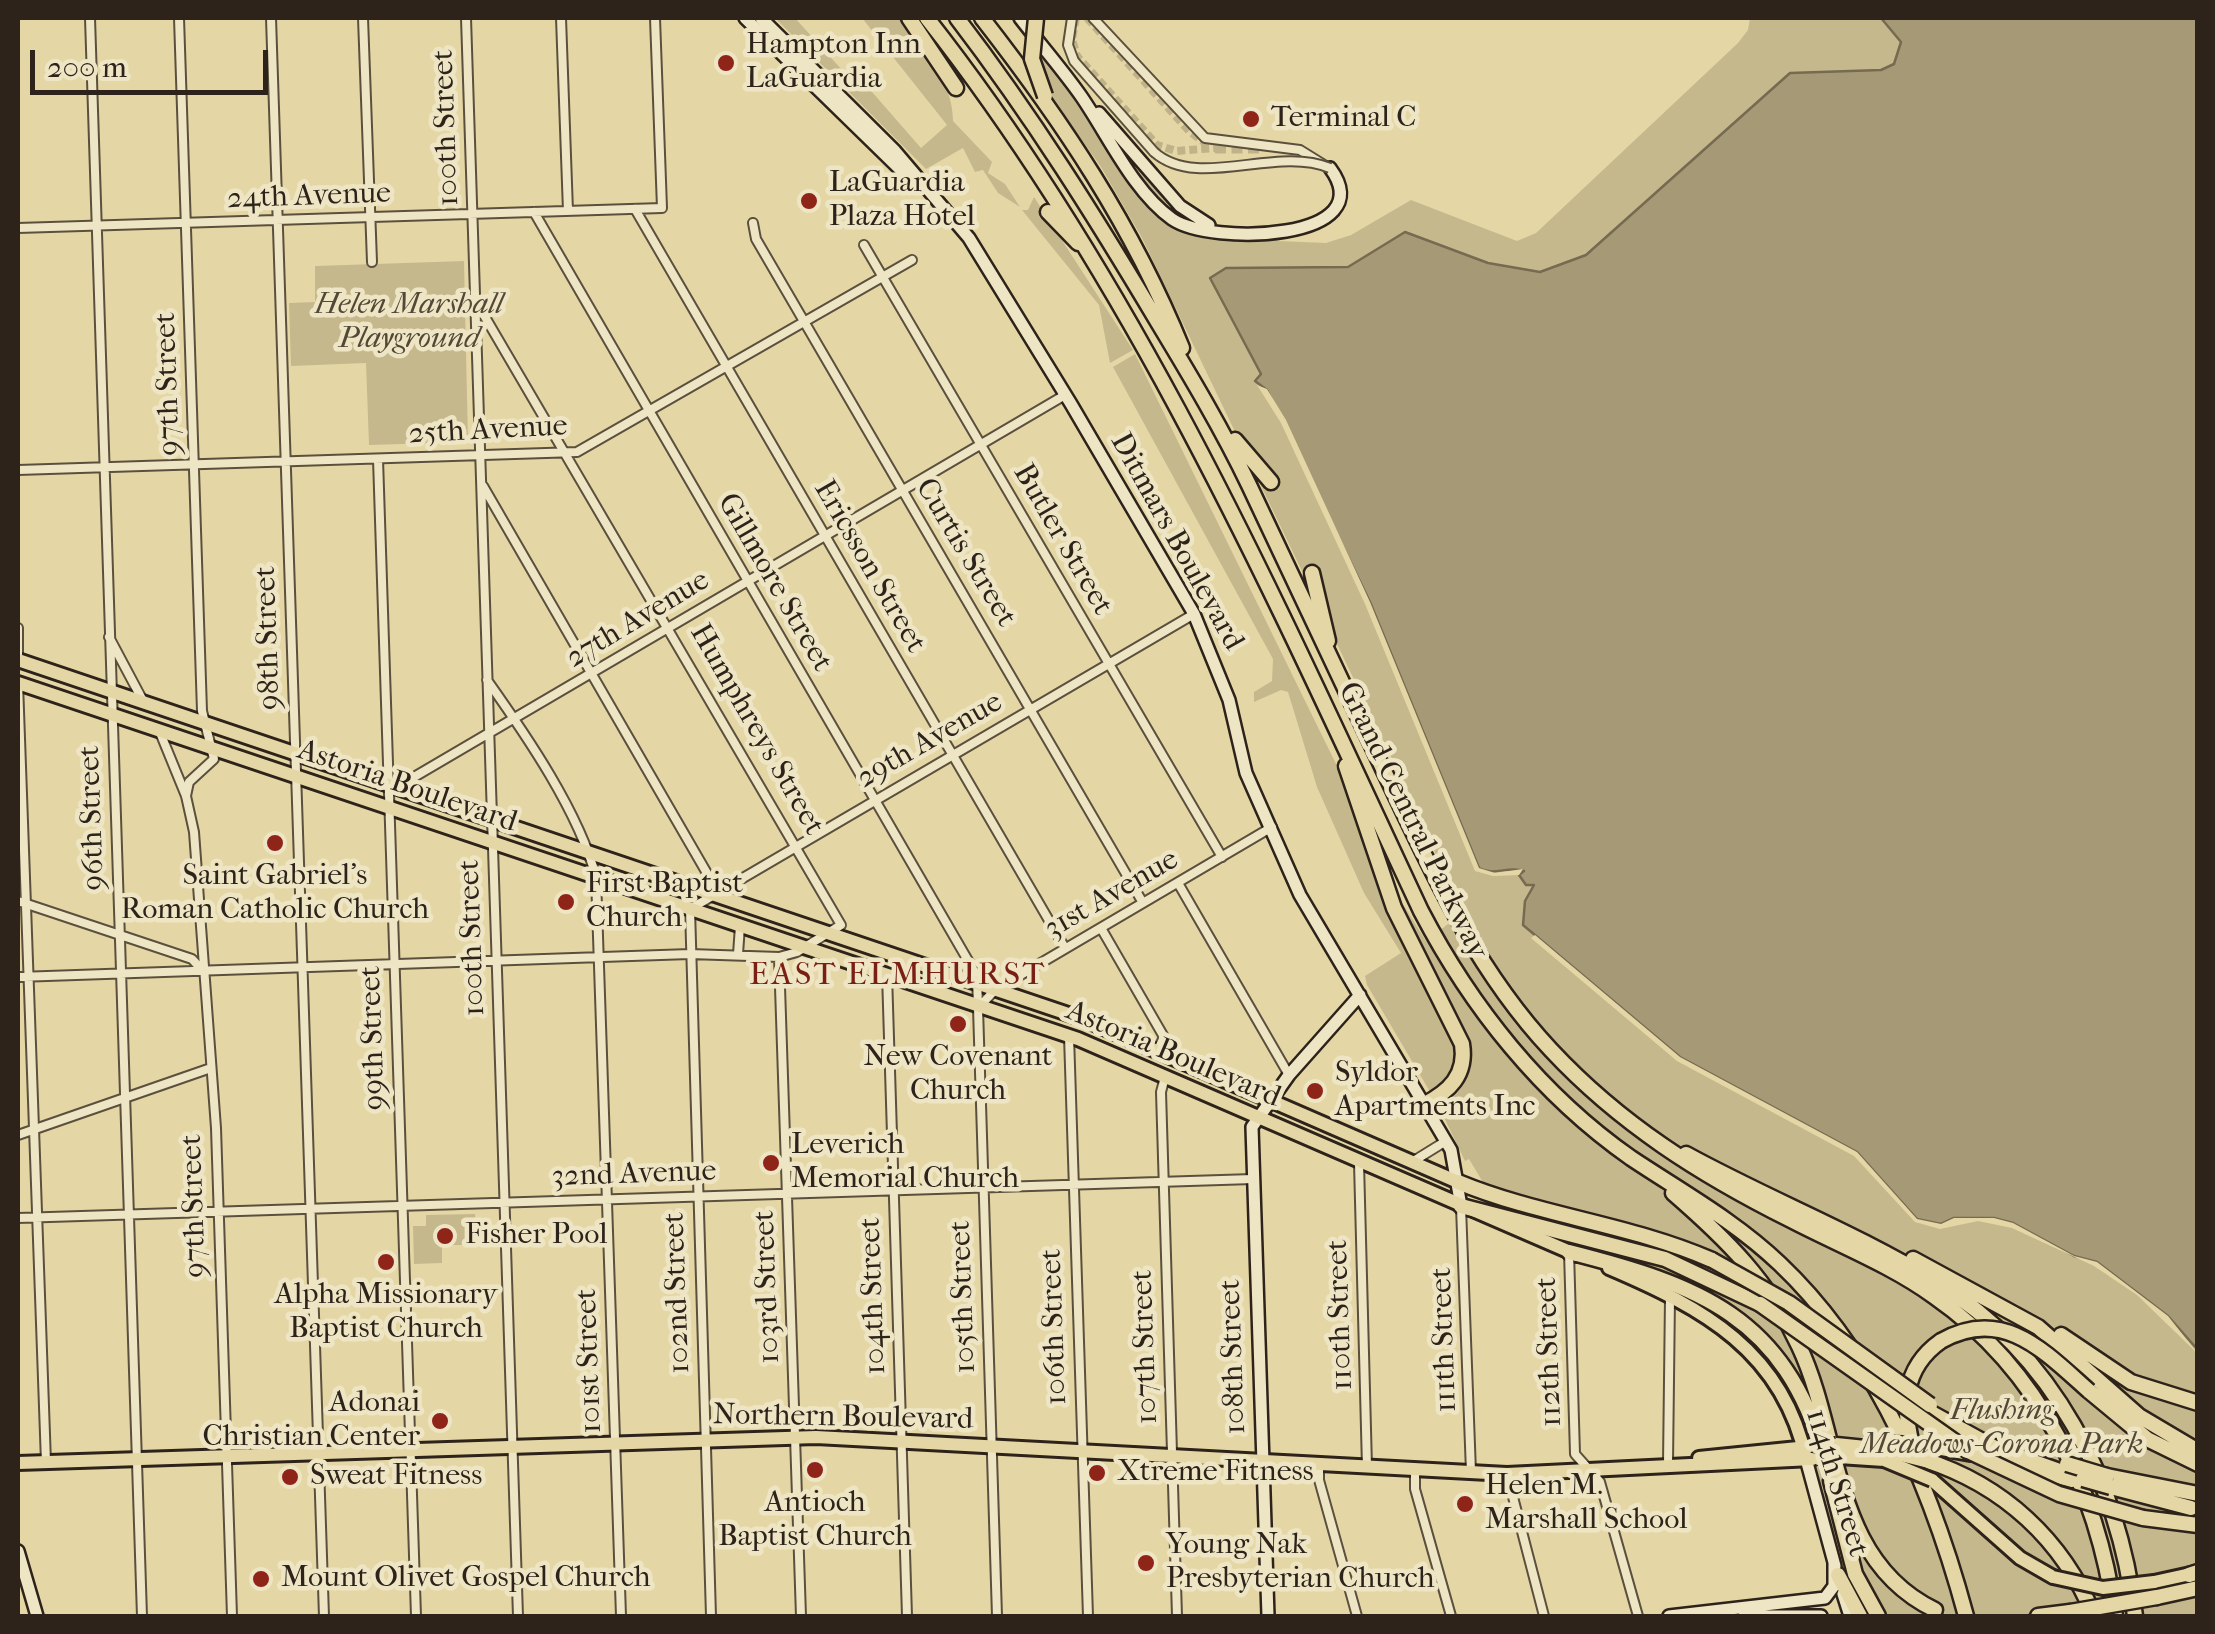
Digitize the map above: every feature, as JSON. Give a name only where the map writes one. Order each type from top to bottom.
[{"type":"highway","points":[[909,18],[956,88]]},
{"type":"highway","name":"Grand Central Parkway","points":[[927,18],[1004,120],[1100,265],[1204,454],[1421,911],[1464,986],[1538,1076],[1630,1157],[1745,1234],[1819,1305],[1885,1407],[1928,1501],[1966,1616]]},
{"type":"highway","name":"Grand Central Parkway","points":[[957,18],[1056,153],[1212,412],[1458,924],[1505,996],[1561,1061],[1622,1117],[1679,1160],[1902,1276],[1944,1303],[1993,1346],[2034,1397],[2070,1459],[2100,1541],[2115,1616]]},
{"type":"highway","points":[[982,18],[1045,96],[1136,243],[1197,386]]},
{"type":"highway","points":[[1036,18],[1032,59],[1045,96]]},
{"type":"highway","points":[[1048,212],[1100,265]]},
{"type":"highway","points":[[1212,412],[1271,482]]},
{"type":"highway","points":[[1312,573],[1325,613],[1330,656]]},
{"type":"highway","points":[[1334,727],[1394,908],[1462,1044],[1458,1077],[1444,1094],[1423,1105]]},
{"type":"highway","name":"Grand Central Parkway","points":[[1561,1061],[1613,1106],[1672,1146],[1812,1215],[1948,1290],[2014,1345],[2075,1426],[2118,1533],[2138,1616]]},
{"type":"highway","points":[[1630,1157],[1736,1248],[1768,1290],[1806,1363],[1859,1537],[1890,1580],[1935,1610]]},
{"type":"highway","points":[[1458,1182],[1524,1207],[1652,1237],[1712,1260],[1776,1294],[1928,1407],[2070,1474],[2195,1503]]},
{"type":"highway","points":[[1461,1206],[1665,1259],[1760,1304],[1968,1451],[2059,1494],[2142,1518],[2198,1524]]},
{"type":"highway","points":[[1812,1215],[2042,1322],[2131,1382],[2164,1396],[2198,1403]]},
{"type":"highway","points":[[1569,1252],[1682,1286],[1726,1308],[1755,1331],[1784,1363],[1806,1400],[1855,1574],[1878,1616]]},
{"type":"highway","points":[[1953,1278],[2038,1326],[2139,1416],[2198,1451]]},
{"type":"highway","points":[[1928,1501],[1908,1428],[1906,1399],[1918,1362],[1940,1341],[1979,1328],[2015,1332],[2037,1344],[2147,1439],[2198,1464]]},
{"type":"highway","points":[[1838,1451],[1922,1453],[1986,1487],[2033,1523],[2070,1569],[2094,1616]]},
{"type":"highway","points":[[1834,1493],[1849,1534],[1870,1567],[1894,1590],[1935,1610],[1958,1616]]},
{"type":"highway","points":[[1836,1568],[1860,1616]]},
{"type":"highway","points":[[2038,1616],[2070,1612],[2195,1577]]},
{"type":"main road","name":"Astoria Boulevard","points":[[18,661],[296,754],[391,793],[492,842],[719,894],[978,980],[995,990],[1096,1024],[1458,1182]]},
{"type":"main road","name":"Astoria Boulevard","points":[[18,683],[296,776],[391,793],[555,841],[592,864],[690,909],[1069,1036],[1670,1296]]},
{"type":"main road","name":"114th Street","points":[[1670,1296],[1709,1315],[1746,1345],[1794,1416],[1811,1453]]},
{"type":"main road","name":"Northern Boulevard","points":[[18,1463],[796,1438],[901,1440],[1507,1474],[1838,1451]]},
{"type":"main road","points":[[1885,1451],[1932,1480],[2020,1558],[2053,1577],[2095,1588],[2155,1590]]},
{"type":"main road","points":[[1922,1453],[1965,1452],[2070,1474]]},
{"type":"street","name":"96th Street","points":[[90,18],[142,1616]]},
{"type":"street","name":"97th Street","points":[[179,18],[194,464],[206,724],[212,748]]},
{"type":"street","name":"98th Street","points":[[271,18],[324,1616]]},
{"type":"street","points":[[363,18],[372,262]]},
{"type":"street","name":"100th Street","points":[[466,18],[518,1616]]},
{"type":"street","points":[[561,18],[568,211]]},
{"type":"street","name":"24th Avenue","points":[[18,228],[662,208],[655,18]]},
{"type":"street","name":"Ditmars Boulevard","points":[[744,18],[934,199]]},
{"type":"street","name":"Ditmars Boulevard","points":[[761,18],[895,150],[992,270],[1066,395],[1194,614],[1229,700],[1246,773],[1300,895],[1446,1141],[1456,1162],[1461,1206]]},
{"type":"street","points":[[1020,18],[1165,213],[1196,230],[1220,235],[1304,229],[1319,223],[1331,211],[1337,195],[1330,168],[1300,150],[1216,142],[1201,136],[1094,18]]},
{"type":"street","points":[[1072,18],[1068,40],[1074,60],[1166,161],[1194,168],[1302,160],[1330,168]]},
{"type":"street","points":[[1078,92],[1180,206],[1209,225]]},
{"type":"street","name":"Ericsson Street","points":[[635,209],[1065,948]]},
{"type":"street","name":"Gillmore Street","points":[[534,212],[978,980]]},
{"type":"street","name":"Curtis Street","points":[[754,223],[756,239],[1143,903]]},
{"type":"street","name":"Butler Street","points":[[864,245],[1222,857]]},
{"type":"street","name":"25th Avenue","points":[[18,470],[577,452],[912,260]]},
{"type":"street","name":"Humphreys Street","points":[[476,301],[798,846],[842,925],[828,932]]},
{"type":"street","name":"27th Avenue","points":[[391,793],[1066,395]]},
{"type":"street","name":"99th Street","points":[[378,459],[416,1616]]},
{"type":"street","points":[[482,483],[719,894]]},
{"type":"street","points":[[483,522],[501,517]]},
{"type":"street","name":"29th Avenue","points":[[690,909],[1194,614]]},
{"type":"street","points":[[18,628],[18,661]]},
{"type":"street","points":[[108,636],[145,703]]},
{"type":"street","points":[[487,680],[516,719],[592,864]]},
{"type":"street","points":[[18,683],[46,1462]]},
{"type":"street","name":"97th Street","points":[[159,730],[186,796],[194,832],[218,1212],[232,1616]]},
{"type":"street","points":[[186,796],[188,782],[214,759],[212,748]]},
{"type":"street","points":[[555,841],[575,826]]},
{"type":"street","name":"31st Avenue","points":[[978,1007],[995,990],[1272,826]]},
{"type":"street","name":"101st Street","points":[[592,864],[600,958],[621,1616]]},
{"type":"street","points":[[1178,883],[1289,1075]]},
{"type":"street","points":[[18,901],[192,959],[203,971]]},
{"type":"street","name":"102nd Street","points":[[690,909],[711,1616]]},
{"type":"street","points":[[738,954],[740,926]]},
{"type":"street","points":[[1101,928],[1164,1037],[1157,1052]]},
{"type":"street","points":[[18,977],[690,954],[779,956],[801,949],[828,932]]},
{"type":"street","name":"103rd Street","points":[[779,956],[801,1616]]},
{"type":"street","name":"104th Street","points":[[886,974],[907,1616]]},
{"type":"street","name":"105th Street","points":[[978,980],[997,1616]]},
{"type":"street","name":"108th Street","points":[[1268,1616],[1252,1127],[1289,1075],[1360,995]]},
{"type":"street","name":"106th Street","points":[[1069,1036],[1088,1616]]},
{"type":"street","points":[[18,1135],[208,1069]]},
{"type":"street","name":"107th Street","points":[[1166,1077],[1160,1087],[1178,1616]]},
{"type":"street","points":[[1412,1162],[1446,1141]]},
{"type":"street","name":"110th Street","points":[[1359,1163],[1368,1466]]},
{"type":"street","name":"32nd Avenue","points":[[18,1218],[1253,1180]]},
{"type":"street","name":"111th Street","points":[[1461,1206],[1470,1472]]},
{"type":"street","name":"112th Street","points":[[1569,1252],[1575,1454],[1600,1482],[1638,1616]]},
{"type":"street","points":[[1668,1463],[1670,1296]]},
{"type":"street","name":"114th Street","points":[[1811,1453],[1850,1616]]},
{"type":"street","points":[[1319,1464],[1319,1480],[1357,1616]]},
{"type":"street","points":[[1415,1469],[1415,1489],[1451,1616]]},
{"type":"street","points":[[1507,1474],[1544,1616]]},
{"type":"street","points":[[18,1550],[37,1616]]},
{"type":"street","points":[[1745,1613],[1826,1598],[1834,1587],[1836,1568]]},
{"type":"street","points":[[1668,1616],[1822,1616]]},
{"type":"green space","points":[[775,18],[795,18],[853,82],[866,85],[921,148],[947,125],[862,18],[898,18],[942,78],[953,121],[992,162],[988,173],[1005,184],[1020,207],[998,193],[983,170],[975,172],[963,148],[926,169]]},
{"type":"green space","name":"Flushing Meadows-Corona Park","points":[[1750,18],[1881,18],[2197,261],[2000,1191],[2197,1334],[2197,1616],[1862,1616],[1848,1584],[1803,1421],[1745,1336],[1706,1307],[1611,1259],[1508,1224],[1469,1159],[1465,1161],[1439,1107],[1367,985],[1365,976],[1401,953],[1364,893],[1317,787],[1288,692],[1281,690],[1254,702],[1254,692],[1272,681],[1273,659],[1113,367],[1135,354],[1338,768],[1365,843],[1426,941],[1461,914],[1421,819],[1142,238],[1101,167],[1030,67],[1027,42],[1078,97],[1119,163],[1130,155],[1180,215],[1208,238],[1326,243],[1351,235],[1411,200],[1517,241],[1536,233],[1738,43],[1748,30]]},
{"type":"green space","points":[[1034,197],[1133,350],[1110,363],[1099,305],[1022,210],[1028,210]]},
{"type":"green space","name":"Helen Marshall Playground","points":[[464,261],[468,442],[369,445],[366,363],[291,366],[289,303],[315,302],[315,266]]},
{"type":"green space","name":"Fisher Pool","points":[[475,1214],[477,1245],[442,1245],[442,1263],[414,1264],[413,1226],[426,1226],[426,1215]]},
{"type":"shaded area","points":[[1881,18],[2197,18],[2197,1349],[2168,1316],[2097,1262],[2074,1256],[2013,1223],[1994,1218],[1954,1218],[1941,1224],[1917,1219],[1857,1152],[1680,1057],[1523,925],[1525,901],[1534,885],[1526,885],[1519,875],[1524,871],[1479,868],[1370,602],[1267,390],[1255,381],[1261,374],[1210,278],[1226,268],[1348,267],[1405,232],[1488,263],[1540,272],[1586,255],[1790,73],[1881,70],[1894,64],[1901,42]]},
{"type":"pier","points":[[1257,385],[1267,389],[1286,420],[1370,602],[1479,868],[1495,873],[1523,869],[1519,875],[1493,876],[1475,871],[1365,604],[1281,423]]},
{"type":"pier","points":[[1535,935],[1680,1057],[1857,1152],[1917,1219],[1941,1224],[1954,1218],[1994,1218],[2013,1223],[2074,1256],[2097,1262],[2168,1316],[2198,1354],[2137,1295],[2094,1266],[2012,1228],[1978,1221],[1940,1229],[1915,1222],[1854,1156],[1677,1061],[1531,938]]},
{"type":"tunnel","points":[[1076,18],[1072,39],[1077,56],[1157,145],[1176,151],[1215,148]]},
{"type":"tunnel","points":[[1087,18],[1189,131],[1211,147]]},
{"type":"tunnel","points":[[1215,148],[1261,148]]},
{"type":"place","name":"Hampton Inn LaGuardia","points":[[726,63]]},
{"type":"place","name":"Terminal C","points":[[1251,119]]},
{"type":"place","name":"LaGuardia Plaza Hotel","points":[[809,201]]},
{"type":"place","name":"Saint Gabriel's Roman Catholic Church","points":[[275,843]]},
{"type":"place","name":"First Baptist Church","points":[[566,902]]},
{"type":"place","name":"New Covenant Church","points":[[958,1024]]},
{"type":"place","name":"Syldor Apartments Inc","points":[[1315,1091]]},
{"type":"place","name":"Leverich Memorial Church","points":[[771,1163]]},
{"type":"place","name":"Fisher Pool","points":[[445,1236]]},
{"type":"place","name":"Alpha Missionary Baptist Church","points":[[386,1262]]},
{"type":"place","name":"Adonai Christian Center","points":[[440,1421]]},
{"type":"place","name":"Antioch Baptist Church","points":[[815,1470]]},
{"type":"place","name":"Xtreme Fitness","points":[[1097,1473]]},
{"type":"place","name":"Sweat Fitness","points":[[290,1477]]},
{"type":"place","name":"Helen M. Marshall School","points":[[1465,1504]]},
{"type":"place","name":"Young Nak Presbyterian Church","points":[[1146,1563]]},
{"type":"place","name":"Mount Olivet Gospel Church","points":[[261,1579]]},
{"type":"district","name":"EAST ELMHURST","points":[[898,976]]}]
